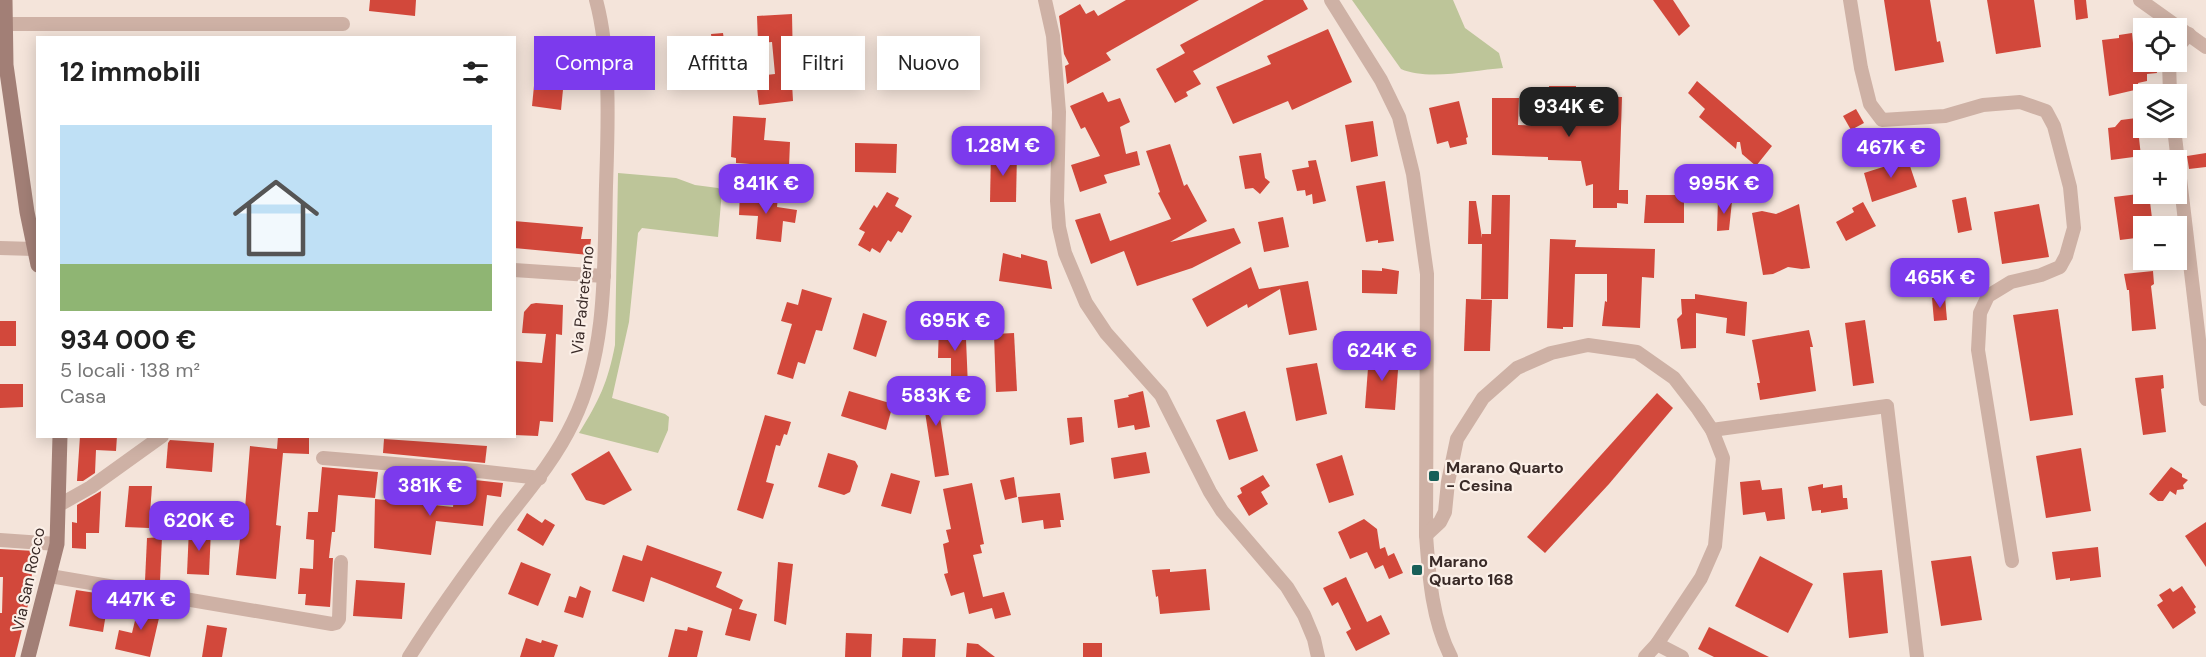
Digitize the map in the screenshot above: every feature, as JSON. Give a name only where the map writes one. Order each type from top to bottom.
[{"type":"street","points":[[0,248],[36,255],[27,212],[6,65],[5,0]]},
{"type":"street","name":"Via Padreterno","points":[[409,657],[459,582],[540,478],[573,423],[589,383],[599,334],[604,276],[608,115],[602,31],[596,0]]},
{"type":"street","points":[[1045,0],[1053,36],[1059,112],[1057,201],[1059,227],[1065,253],[1086,303],[1106,333],[1161,395],[1222,511],[1287,587],[1304,615],[1314,639],[1318,657]]},
{"type":"street","points":[[1331,0],[1381,80],[1395,108],[1413,174],[1426,274],[1426,535],[1431,597],[1451,657]]},
{"type":"street","points":[[1850,0],[1861,68],[1870,104],[1882,120],[1944,116],[1983,105],[2020,102],[2046,111],[2054,126],[2070,188],[2074,228],[2066,256],[2060,267],[2041,275],[2012,282],[1988,296],[1980,313],[1978,350],[2012,561]]},
{"type":"street","points":[[2140,0],[2206,47]]},
{"type":"street","points":[[5,24],[343,24]]},
{"type":"street","points":[[2175,138],[2206,399]]},
{"type":"street","points":[[516,270],[604,276]]},
{"type":"street","points":[[1426,535],[1440,522],[1445,512],[1448,482],[1457,439],[1483,398],[1516,368],[1551,352],[1588,345],[1637,352],[1674,378],[1712,430],[1723,458],[1715,546],[1701,578],[1657,644],[1645,657]]},
{"type":"street","points":[[1712,430],[1887,406],[1917,657]]},
{"type":"street","name":"Via San Rocco","points":[[28,657],[57,544],[60,438]]},
{"type":"street","points":[[59,505],[91,487],[159,438]]},
{"type":"street","points":[[323,458],[540,478]]},
{"type":"street","points":[[0,540],[57,544]]},
{"type":"street","points":[[50,576],[332,624],[339,619],[342,562]]},
{"type":"street","points":[[1657,644],[1682,657]]},
{"type":"green space","points":[[1352,0],[1453,0],[1465,28],[1499,53],[1503,68],[1451,74],[1424,74],[1401,69]]},
{"type":"green space","points":[[618,173],[676,178],[722,191],[718,237],[642,228],[638,233],[629,322],[612,398],[669,417],[668,430],[658,453],[579,433],[602,391],[615,345]]},
{"type":"building","points":[[370,0],[416,0],[415,16],[369,11]]},
{"type":"building","points":[[1126,0],[1199,0],[1106,53],[1111,60],[1067,84],[1065,66],[1069,64],[1064,54],[1059,16],[1080,4],[1086,14],[1094,10],[1098,16]]},
{"type":"building","points":[[1264,0],[1303,0],[1308,9],[1193,71],[1201,84],[1186,92],[1188,96],[1175,103],[1156,69],[1185,53],[1180,45]]},
{"type":"building","points":[[1653,0],[1673,0],[1690,26],[1679,36]]},
{"type":"building","points":[[1884,0],[1930,0],[1937,42],[1940,41],[1944,62],[1895,71]]},
{"type":"building","points":[[1987,0],[2034,0],[2041,47],[1996,54]]},
{"type":"building","points":[[2074,0],[2086,0],[2088,18],[2076,20]]},
{"type":"building","points":[[792,14],[792,36],[781,36],[781,90],[792,90],[793,101],[759,105],[757,90],[769,90],[769,75],[775,74],[772,42],[769,42],[769,36],[758,36],[757,16]]},
{"type":"building","points":[[1328,29],[1352,82],[1292,110],[1288,101],[1233,124],[1216,87],[1271,64],[1267,56]]},
{"type":"building","points":[[723,33],[723,36],[711,36],[711,34]]},
{"type":"building","points":[[2132,33],[2133,72],[2157,73],[2147,74],[2147,81],[2133,84],[2133,90],[2109,96],[2102,40],[2119,38],[2119,35]]},
{"type":"building","points":[[1697,81],[1772,146],[1756,166],[1742,154],[1740,142],[1737,142],[1736,149],[1699,117],[1705,109],[1688,93]]},
{"type":"building","points":[[534,86],[534,90],[563,90],[561,110],[532,106]]},
{"type":"building","points":[[1549,86],[1576,86],[1576,96],[1622,97],[1619,190],[1628,190],[1628,204],[1617,203],[1617,208],[1593,208],[1593,184],[1586,186],[1581,161],[1492,155],[1492,98],[1519,98],[1518,125],[1548,126]]},
{"type":"building","points":[[1103,92],[1108,102],[1120,98],[1130,122],[1120,127],[1126,154],[1137,151],[1140,165],[1104,175],[1107,183],[1080,192],[1071,165],[1100,156],[1085,127],[1081,129],[1070,106]]},
{"type":"building","points":[[1459,101],[1468,137],[1466,138],[1467,144],[1450,148],[1448,141],[1437,144],[1429,108]]},
{"type":"building","points":[[1856,109],[1864,123],[1851,130],[1843,116]]},
{"type":"building","points":[[733,116],[766,118],[764,140],[790,142],[789,167],[736,163],[736,158],[731,157]]},
{"type":"building","points":[[2133,118],[2133,138],[2139,138],[2140,150],[2133,150],[2133,157],[2111,160],[2108,128],[2115,127],[2121,120]]},
{"type":"building","points":[[1373,121],[1378,156],[1351,162],[1345,125]]},
{"type":"building","points":[[855,143],[897,144],[896,173],[855,172]]},
{"type":"building","points":[[1170,144],[1184,186],[1187,184],[1207,221],[1170,242],[1234,228],[1241,243],[1192,268],[1137,286],[1124,251],[1091,264],[1075,220],[1100,213],[1110,241],[1171,219],[1158,193],[1160,192],[1146,151]]},
{"type":"building","points":[[991,151],[1017,152],[1016,202],[990,202]]},
{"type":"building","points":[[1261,153],[1265,178],[1270,182],[1260,194],[1253,188],[1245,189],[1239,156]]},
{"type":"building","points":[[2206,153],[2206,167],[2189,169],[2187,156]]},
{"type":"building","points":[[1906,154],[1917,187],[1872,202],[1864,173],[1883,167],[1881,163],[1896,159],[1895,156]]},
{"type":"building","points":[[1316,160],[1326,201],[1313,204],[1312,194],[1306,196],[1305,190],[1297,191],[1292,170],[1309,167],[1308,161]]},
{"type":"building","points":[[1385,181],[1394,241],[1366,242],[1356,186]]},
{"type":"building","points":[[740,192],[778,197],[777,207],[797,210],[795,223],[783,221],[781,242],[756,239],[758,216],[739,215]]},
{"type":"building","points":[[887,192],[899,198],[895,206],[912,216],[902,233],[898,231],[891,242],[888,240],[880,253],[872,248],[870,252],[858,245],[865,232],[859,229],[874,205],[877,208]]},
{"type":"building","points":[[1492,195],[1510,195],[1508,299],[1481,299],[1482,244],[1468,244],[1469,201],[1476,201],[1482,238],[1482,234],[1491,234]]},
{"type":"building","points":[[1646,195],[1684,195],[1684,223],[1644,223]]},
{"type":"building","points":[[2133,195],[2133,204],[2150,204],[2152,216],[2133,216],[2133,238],[2120,240],[2114,197]]},
{"type":"building","points":[[1966,197],[1972,230],[1958,233],[1952,200]]},
{"type":"building","points":[[1718,200],[1732,201],[1729,230],[1717,231]]},
{"type":"building","points":[[1863,202],[1876,226],[1846,241],[1836,222],[1854,212],[1852,208]]},
{"type":"building","points":[[1799,204],[1810,268],[1788,267],[1773,274],[1763,275],[1752,213],[1762,211],[1776,214]]},
{"type":"building","points":[[2039,204],[2049,257],[2002,264],[1994,212]]},
{"type":"building","points":[[1283,217],[1289,247],[1264,252],[1258,222]]},
{"type":"building","points":[[516,221],[583,227],[581,239],[591,239],[589,255],[516,248]]},
{"type":"building","points":[[1550,239],[1576,240],[1575,247],[1655,249],[1654,278],[1642,277],[1640,328],[1602,326],[1605,301],[1607,302],[1607,274],[1575,274],[1573,327],[1547,328]]},
{"type":"building","points":[[1003,253],[1021,258],[1021,254],[1047,261],[1052,289],[999,281]]},
{"type":"building","points":[[1251,267],[1259,289],[1308,281],[1317,330],[1289,335],[1280,289],[1248,308],[1247,304],[1207,327],[1192,299]]},
{"type":"building","points":[[1382,268],[1399,271],[1397,294],[1362,293],[1362,270],[1382,271]]},
{"type":"building","points":[[2153,271],[2154,284],[2151,286],[2156,329],[2132,331],[2129,290],[2127,290],[2124,274]]},
{"type":"building","points":[[802,289],[832,298],[822,331],[816,330],[805,364],[798,362],[793,379],[777,374],[792,324],[781,321],[787,302],[798,305]]},
{"type":"building","points":[[1695,294],[1747,302],[1745,336],[1726,333],[1727,318],[1696,313],[1696,348],[1681,349],[1677,319],[1682,314],[1681,299],[1695,299]]},
{"type":"building","points":[[1945,297],[1947,320],[1934,321],[1932,298]]},
{"type":"building","points":[[1466,299],[1492,300],[1490,351],[1464,351]]},
{"type":"building","points":[[531,304],[563,305],[562,335],[556,334],[553,422],[540,421],[538,436],[516,435],[516,361],[542,363],[546,334],[522,333],[524,312]]},
{"type":"building","points":[[2058,309],[2073,415],[2030,421],[2013,315]]},
{"type":"building","points":[[863,313],[887,321],[876,357],[853,349]]},
{"type":"building","points":[[1865,320],[1874,383],[1853,386],[1845,323]]},
{"type":"building","points":[[0,321],[16,321],[16,346],[0,346]]},
{"type":"building","points":[[939,324],[963,324],[968,328],[968,339],[966,339],[968,387],[951,387],[951,358],[938,358]]},
{"type":"building","points":[[1809,330],[1813,347],[1810,347],[1816,391],[1760,400],[1757,383],[1760,383],[1752,340]]},
{"type":"building","points":[[1014,333],[1017,391],[996,392],[994,334]]},
{"type":"building","points":[[1369,355],[1399,357],[1395,410],[1365,408]]},
{"type":"building","points":[[1317,363],[1327,414],[1296,421],[1286,368]]},
{"type":"building","points":[[2163,375],[2164,388],[2161,389],[2166,432],[2143,435],[2135,378]]},
{"type":"building","points":[[0,384],[23,384],[23,407],[0,408]]},
{"type":"building","points":[[921,386],[950,390],[951,404],[938,404],[949,475],[935,477]]},
{"type":"building","points":[[849,391],[893,404],[886,430],[841,416]]},
{"type":"building","points":[[1143,391],[1150,427],[1135,430],[1134,425],[1118,428],[1114,400]]},
{"type":"building","points":[[1657,393],[1673,408],[1609,484],[1545,553],[1527,537]]},
{"type":"building","points":[[1245,411],[1258,451],[1229,460],[1216,420]]},
{"type":"building","points":[[765,415],[791,422],[780,446],[776,445],[766,482],[774,484],[763,519],[737,510]]},
{"type":"building","points":[[1082,417],[1084,442],[1070,445],[1067,418]]},
{"type":"building","points":[[80,438],[117,438],[116,451],[96,450],[95,473],[83,481],[77,481]]},
{"type":"building","points":[[278,438],[309,438],[309,454],[283,453],[276,525],[281,526],[276,579],[236,575],[242,521],[244,521],[250,446],[277,449]]},
{"type":"building","points":[[384,439],[487,446],[485,463],[383,453]]},
{"type":"building","points":[[170,440],[214,443],[212,472],[166,468]]},
{"type":"building","points":[[2081,448],[2091,511],[2046,518],[2036,456]]},
{"type":"building","points":[[609,451],[632,490],[604,505],[586,500],[571,474]]},
{"type":"building","points":[[1146,452],[1150,473],[1114,479],[1111,458]]},
{"type":"building","points":[[828,453],[855,461],[858,466],[850,492],[844,495],[818,487]]},
{"type":"building","points":[[1342,455],[1354,495],[1329,503],[1316,464]]},
{"type":"building","points":[[322,467],[378,472],[375,498],[338,495],[335,532],[332,532],[329,558],[333,558],[330,607],[305,605],[306,594],[298,594],[300,568],[313,569],[314,540],[306,539],[308,512],[318,512]]},
{"type":"building","points":[[2171,467],[2188,480],[2183,485],[2184,489],[2177,490],[2176,495],[2170,491],[2163,501],[2158,501],[2149,494]]},
{"type":"building","points":[[891,473],[920,481],[911,514],[881,506]]},
{"type":"building","points":[[1263,475],[1270,486],[1261,492],[1268,504],[1249,516],[1237,496],[1242,493],[1240,488]]},
{"type":"building","points":[[1014,477],[1017,497],[1005,500],[1000,480]]},
{"type":"building","points":[[456,478],[503,483],[501,497],[487,495],[483,526],[436,521],[431,555],[374,548],[375,499],[453,507]]},
{"type":"building","points":[[1760,480],[1762,490],[1782,488],[1785,519],[1767,521],[1765,512],[1743,515],[1740,482]]},
{"type":"building","points":[[972,483],[984,544],[980,545],[982,553],[973,555],[983,597],[1004,592],[1011,615],[995,619],[992,608],[969,614],[964,592],[951,596],[944,574],[948,573],[943,544],[949,542],[946,530],[951,529],[943,489]]},
{"type":"building","points":[[1823,484],[1823,488],[1842,485],[1843,498],[1847,498],[1848,509],[1821,513],[1821,510],[1812,511],[1808,487]]},
{"type":"building","points":[[129,486],[152,486],[149,528],[125,527]]},
{"type":"building","points":[[101,491],[99,533],[86,533],[86,549],[72,548],[72,522],[77,523],[77,505]]},
{"type":"building","points":[[1060,493],[1064,520],[1060,520],[1061,527],[1044,529],[1043,520],[1022,523],[1018,497]]},
{"type":"building","points":[[527,513],[542,523],[545,519],[555,525],[543,546],[517,530]]},
{"type":"building","points":[[1364,519],[1377,529],[1380,549],[1385,547],[1388,556],[1394,553],[1403,573],[1389,579],[1383,565],[1375,569],[1367,552],[1350,559],[1338,532]]},
{"type":"building","points":[[2206,522],[2206,567],[2185,536]]},
{"type":"building","points":[[189,528],[211,529],[209,575],[187,574]]},
{"type":"building","points":[[162,537],[160,581],[145,581],[147,538]]},
{"type":"building","points":[[647,545],[722,572],[716,587],[743,600],[739,609],[757,614],[750,641],[725,635],[732,609],[651,577],[644,602],[612,591],[623,555],[642,561]]},
{"type":"building","points":[[2098,547],[2101,577],[2070,581],[2070,578],[2056,580],[2052,552]]},
{"type":"building","points":[[0,549],[35,551],[28,605],[15,657],[0,657],[3,577],[0,577]]},
{"type":"building","points":[[1760,556],[1813,584],[1788,633],[1735,606]]},
{"type":"building","points":[[1971,556],[1982,620],[1941,626],[1931,561]]},
{"type":"building","points":[[521,562],[551,574],[538,606],[508,594]]},
{"type":"building","points":[[778,562],[793,564],[786,625],[774,621]]},
{"type":"building","points":[[1170,569],[1170,572],[1206,569],[1210,610],[1160,614],[1152,570]]},
{"type":"building","points":[[1882,570],[1888,633],[1849,638],[1843,573]]},
{"type":"building","points":[[1346,577],[1367,622],[1381,615],[1390,634],[1356,651],[1346,632],[1351,629],[1338,602],[1332,606],[1323,588]]},
{"type":"building","points":[[356,580],[405,583],[402,619],[353,616]]},
{"type":"building","points":[[580,586],[591,591],[583,618],[564,612],[569,596],[576,598]]},
{"type":"building","points":[[2182,586],[2196,607],[2194,609],[2196,613],[2173,629],[2157,605],[2163,601],[2159,595],[2170,588],[2173,592]]},
{"type":"building","points":[[76,590],[109,595],[103,632],[69,626]]},
{"type":"building","points":[[140,600],[162,605],[150,657],[115,649],[119,630],[132,633]]},
{"type":"building","points":[[207,625],[227,628],[222,657],[202,657]]},
{"type":"building","points":[[688,627],[703,631],[697,657],[668,657],[675,629],[687,631]]},
{"type":"building","points":[[1709,627],[1769,657],[1714,657],[1698,649]]},
{"type":"building","points":[[846,633],[872,634],[871,657],[845,657]]},
{"type":"building","points":[[526,638],[558,645],[554,657],[520,657]]},
{"type":"building","points":[[903,638],[936,639],[935,657],[902,657]]},
{"type":"building","points":[[967,643],[978,644],[995,657],[966,657]]},
{"type":"building","points":[[1083,643],[1102,643],[1102,657],[1083,657]]},
{"type":"place","name":"Marano Quarto - Cesina","points":[[1434,476]]},
{"type":"place","name":"Marano Quarto 168","points":[[1417,570]]}]
